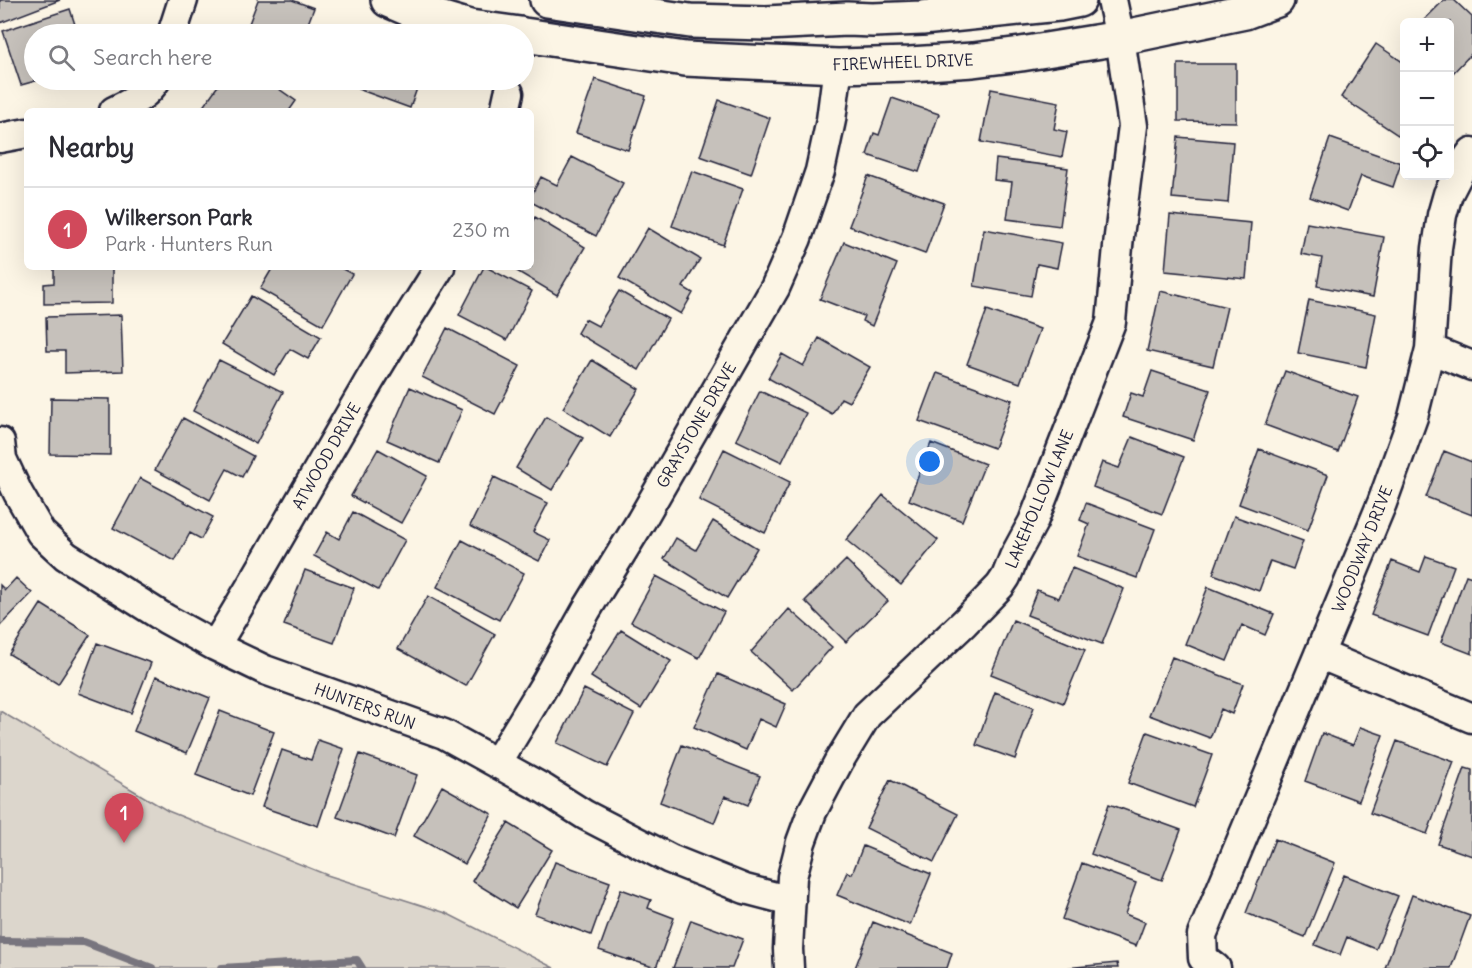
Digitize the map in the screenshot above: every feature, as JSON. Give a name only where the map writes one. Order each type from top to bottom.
[{"type":"street","points":[[175,24],[183,0]]},
{"type":"street","points":[[548,0],[690,21],[766,23],[922,18],[1079,0]]},
{"type":"street","name":"LAKEHOLLOW LANE","points":[[789,968],[792,878],[801,842],[812,812],[839,760],[867,715],[964,623],[1006,577],[1033,522],[1111,322],[1133,126],[1113,0]]},
{"type":"street","name":"FIREWHEEL DRIVE","points":[[534,37],[685,59],[838,66],[910,64],[973,60],[1120,38],[1245,12],[1277,0]]},
{"type":"street","name":"FIREWHEEL DRIVE","points":[[403,3],[462,24]]},
{"type":"street","name":"GRAYSTONE DRIVE","points":[[497,763],[775,288],[797,238],[820,171],[831,120],[838,66]]},
{"type":"street","points":[[121,108],[134,102],[148,90]]},
{"type":"street","points":[[0,138],[24,134]]},
{"type":"street","name":"WOODWAY DRIVE","points":[[1216,968],[1203,958],[1202,935],[1382,503],[1413,417],[1430,349],[1437,248],[1442,215],[1448,194],[1472,152]]},
{"type":"street","name":"ATWOOD DRIVE","points":[[215,646],[365,389],[438,270]]},
{"type":"street","points":[[1430,349],[1472,366]]},
{"type":"street","name":"HUNTERS RUN","points":[[0,442],[2,459],[41,533],[66,556],[166,619],[265,670],[444,734],[544,789],[585,815],[670,859],[745,889],[791,901]]},
{"type":"street","points":[[1319,654],[1472,718]]},
{"type":"shaded area","points":[[0,711],[168,811],[327,875],[446,913],[554,968],[0,968]]},
{"type":"building","points":[[0,0],[60,0],[0,23]]},
{"type":"building","points":[[258,0],[292,0],[314,8],[308,24],[249,24]]},
{"type":"building","points":[[1444,0],[1454,0],[1472,17],[1472,53],[1454,72],[1454,18],[1426,18]]},
{"type":"building","points":[[70,9],[75,24],[24,24]]},
{"type":"building","points":[[24,24],[24,84],[21,85],[3,31]]},
{"type":"building","points":[[1376,44],[1400,60],[1400,136],[1341,97]]},
{"type":"building","points":[[1178,64],[1236,64],[1236,122],[1178,121]]},
{"type":"building","points":[[595,79],[646,96],[628,150],[576,133]]},
{"type":"building","points":[[991,89],[1059,102],[1054,129],[1067,132],[1062,157],[981,142]]},
{"type":"building","points":[[215,90],[280,90],[296,101],[291,108],[202,108]]},
{"type":"building","points":[[361,90],[416,90],[410,108]]},
{"type":"building","points":[[892,98],[939,114],[919,172],[867,155],[874,133],[879,135]]},
{"type":"building","points":[[719,100],[770,118],[751,174],[700,156]]},
{"type":"building","points":[[1178,137],[1233,142],[1228,203],[1172,198]]},
{"type":"building","points":[[1330,138],[1400,163],[1393,187],[1361,176],[1348,211],[1310,197]]},
{"type":"building","points":[[572,157],[623,183],[596,236],[534,204],[534,190],[541,177],[557,185]]},
{"type":"building","points":[[996,159],[1068,168],[1060,226],[1007,219],[1012,182],[994,180]]},
{"type":"building","points":[[692,171],[743,189],[723,245],[672,226]]},
{"type":"building","points":[[868,176],[944,203],[925,254],[849,226]]},
{"type":"building","points":[[1170,215],[1251,223],[1246,279],[1165,271]]},
{"type":"building","points":[[535,217],[585,247],[557,295],[515,270],[534,270]]},
{"type":"building","points":[[1307,223],[1384,237],[1373,297],[1317,286],[1322,258],[1301,254]]},
{"type":"building","points":[[648,228],[700,259],[683,287],[693,293],[681,314],[619,278]]},
{"type":"building","points":[[984,229],[1062,243],[1057,268],[1037,264],[1031,296],[974,286]]},
{"type":"building","points":[[844,242],[897,264],[872,326],[862,321],[864,316],[820,299]]},
{"type":"building","points":[[54,270],[112,270],[112,303],[44,304],[44,284],[54,283]]},
{"type":"building","points":[[271,270],[345,270],[352,274],[323,325],[260,289]]},
{"type":"building","points":[[482,270],[492,270],[532,291],[507,340],[459,315]]},
{"type":"building","points":[[619,291],[668,319],[639,370],[577,333],[585,319],[598,326]]},
{"type":"building","points":[[1160,291],[1227,307],[1213,366],[1147,351]]},
{"type":"building","points":[[251,296],[321,337],[308,359],[290,349],[274,375],[222,344]]},
{"type":"building","points":[[1309,300],[1376,314],[1366,367],[1298,353]]},
{"type":"building","points":[[987,310],[1040,329],[1020,383],[967,364]]},
{"type":"building","points":[[121,315],[123,371],[65,373],[65,351],[47,351],[46,317]]},
{"type":"building","points":[[447,328],[520,366],[495,414],[422,377]]},
{"type":"building","points":[[819,338],[870,367],[849,402],[841,398],[832,414],[768,378],[782,354],[803,366]]},
{"type":"building","points":[[219,360],[283,392],[256,444],[193,411]]},
{"type":"building","points":[[592,360],[639,389],[610,437],[563,408]]},
{"type":"building","points":[[1152,371],[1210,390],[1193,440],[1123,417],[1131,393],[1143,397]]},
{"type":"building","points":[[1285,371],[1358,397],[1338,452],[1265,425]]},
{"type":"building","points":[[937,373],[1012,400],[994,448],[919,421]]},
{"type":"building","points":[[410,387],[462,410],[439,463],[387,440]]},
{"type":"building","points":[[760,391],[806,413],[782,462],[736,440]]},
{"type":"building","points":[[51,398],[110,399],[110,455],[50,454]]},
{"type":"building","points":[[546,417],[583,438],[552,490],[516,468]]},
{"type":"building","points":[[183,418],[253,456],[242,477],[227,469],[210,500],[155,470]]},
{"type":"building","points":[[1132,437],[1184,457],[1162,514],[1093,487],[1102,462],[1119,468]]},
{"type":"building","points":[[931,443],[985,464],[962,521],[909,500]]},
{"type":"building","points":[[378,449],[427,476],[401,523],[351,496]]},
{"type":"building","points":[[724,449],[790,482],[765,533],[699,500]]},
{"type":"building","points":[[1259,449],[1328,475],[1308,530],[1239,504]]},
{"type":"building","points":[[1444,451],[1472,462],[1472,515],[1426,497]]},
{"type":"building","points":[[494,477],[548,503],[533,532],[550,540],[539,561],[470,526]]},
{"type":"building","points":[[140,478],[213,517],[201,539],[190,533],[175,561],[113,528]]},
{"type":"building","points":[[883,495],[938,540],[901,585],[846,540]]},
{"type":"building","points":[[1086,503],[1155,529],[1137,578],[1077,556],[1089,524],[1080,520]]},
{"type":"building","points":[[353,512],[405,540],[378,590],[314,556],[327,532],[339,539]]},
{"type":"building","points":[[1234,516],[1303,541],[1293,569],[1270,561],[1259,591],[1213,574]]},
{"type":"building","points":[[713,521],[757,548],[727,598],[664,559],[676,538],[696,550]]},
{"type":"building","points":[[462,540],[524,573],[499,620],[437,587]]},
{"type":"building","points":[[1426,556],[1454,566],[1428,636],[1371,615],[1392,561],[1420,572]]},
{"type":"building","points":[[846,560],[888,601],[846,642],[805,601]]},
{"type":"building","points":[[1072,568],[1124,589],[1102,644],[1027,615],[1037,590],[1059,598]]},
{"type":"building","points":[[305,570],[354,588],[334,643],[284,625]]},
{"type":"building","points":[[1466,575],[1472,577],[1472,654],[1441,642]]},
{"type":"building","points":[[656,576],[724,612],[699,658],[631,622]]},
{"type":"building","points":[[16,578],[32,593],[0,626],[0,585],[5,590]]},
{"type":"building","points":[[1208,587],[1274,614],[1265,635],[1242,625],[1227,661],[1185,644]]},
{"type":"building","points":[[428,596],[495,634],[466,686],[398,649]]},
{"type":"building","points":[[41,604],[90,635],[58,684],[9,654]]},
{"type":"building","points":[[789,609],[832,647],[793,690],[751,652]]},
{"type":"building","points":[[1013,620],[1085,650],[1063,703],[991,674]]},
{"type":"building","points":[[621,630],[671,661],[641,709],[591,677]]},
{"type":"building","points":[[97,643],[151,663],[131,713],[78,693]]},
{"type":"building","points":[[1172,657],[1243,684],[1232,714],[1221,709],[1210,738],[1149,715]]},
{"type":"building","points":[[718,674],[786,704],[776,727],[759,719],[746,750],[694,727]]},
{"type":"building","points":[[156,676],[210,698],[187,753],[134,731]]},
{"type":"building","points":[[584,689],[634,714],[607,767],[557,743]]},
{"type":"building","points":[[995,692],[1034,707],[1015,759],[976,745]]},
{"type":"building","points":[[220,711],[274,732],[250,796],[196,775]]},
{"type":"building","points":[[1360,727],[1383,735],[1359,801],[1305,781],[1322,733],[1353,745]]},
{"type":"building","points":[[1147,732],[1212,755],[1193,807],[1128,783]]},
{"type":"building","points":[[318,740],[344,749],[318,826],[262,807],[282,750],[311,760]]},
{"type":"building","points":[[1397,741],[1454,762],[1427,834],[1370,813]]},
{"type":"building","points":[[682,745],[760,776],[748,805],[725,796],[714,823],[660,802]]},
{"type":"building","points":[[360,754],[417,775],[394,838],[337,817]]},
{"type":"building","points":[[1465,768],[1472,770],[1472,856],[1438,844]]},
{"type":"building","points":[[890,780],[958,814],[934,862],[866,828]]},
{"type":"building","points":[[442,786],[492,814],[465,864],[414,836]]},
{"type":"building","points":[[1109,804],[1181,830],[1162,880],[1091,854]]},
{"type":"building","points":[[508,823],[552,850],[516,908],[472,881]]},
{"type":"building","points":[[1275,839],[1335,863],[1305,937],[1246,913]]},
{"type":"building","points":[[863,846],[931,874],[910,925],[837,895],[847,872],[852,874]]},
{"type":"building","points":[[555,862],[610,882],[591,935],[535,914]]},
{"type":"building","points":[[1082,863],[1136,883],[1125,914],[1145,922],[1136,946],[1062,919]]},
{"type":"building","points":[[1344,875],[1398,896],[1376,949],[1347,937],[1340,955],[1315,945]]},
{"type":"building","points":[[621,889],[651,900],[648,908],[674,918],[656,968],[599,950]]},
{"type":"building","points":[[1412,895],[1470,916],[1451,968],[1385,968]]},
{"type":"building","points":[[691,920],[743,939],[732,968],[673,968]]},
{"type":"building","points":[[873,922],[952,953],[947,968],[855,968]]},
{"type":"building","points":[[1117,963],[1118,968],[1065,968]]},
{"type":"waterway","points":[[0,941],[84,942],[152,968]]},
{"type":"waterway","points":[[222,968],[357,960],[362,968]]},
{"type":"place","name":"Wilkerson Park","points":[[124,843]]}]
